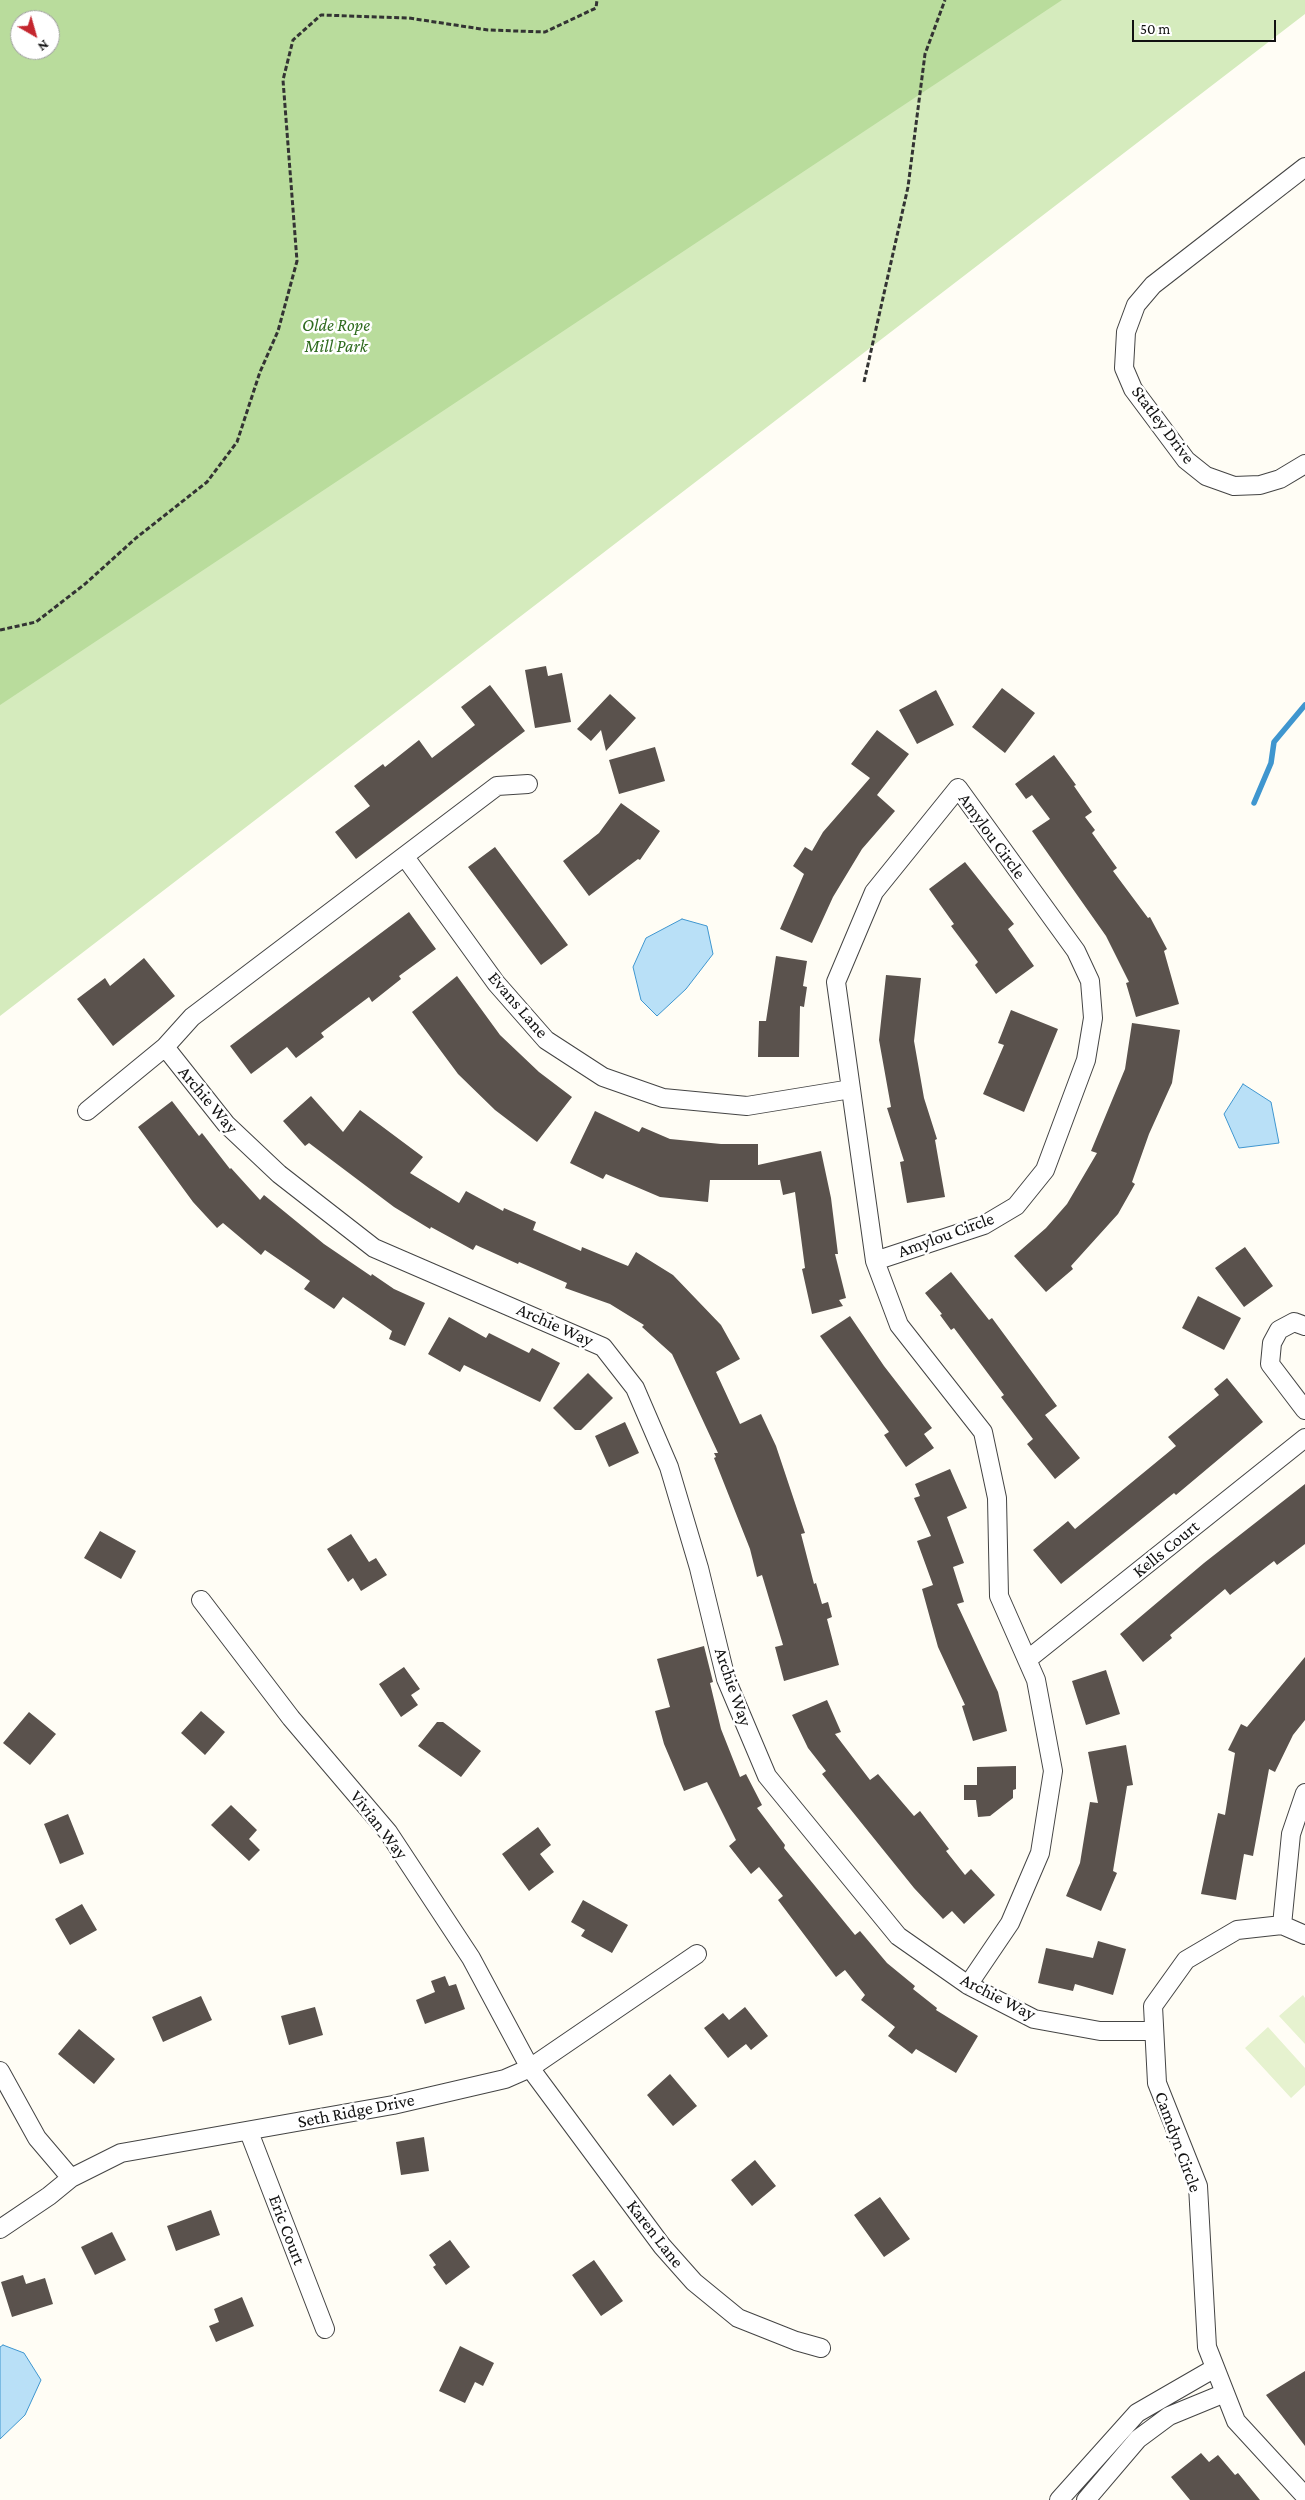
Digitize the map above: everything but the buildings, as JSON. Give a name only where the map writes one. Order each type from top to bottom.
[{"type":"street","name":"Statley Drive","points":[[1305,167],[1153,285],[1136,305],[1126,332],[1124,368],[1133,390],[1186,460],[1206,476],[1234,486],[1260,485],[1280,479],[1305,464]]},
{"type":"street","points":[[87,1111],[164,1047],[192,1017],[497,786],[528,784]]},
{"type":"street","name":"Amylou Circle","points":[[875,1261],[984,1225],[1016,1206],[1045,1170],[1086,1060],[1093,1018],[1090,981],[1076,951],[958,788],[874,892],[836,982],[875,1261],[899,1325],[983,1432],[996,1498],[999,1596],[1036,1680],[1053,1771],[1040,1853],[1010,1923],[968,1985]]},
{"type":"street","name":"Evans Lane","points":[[405,857],[496,983],[546,1040],[603,1077],[663,1098],[747,1106],[851,1089]]},
{"type":"street","name":"Archie Way","points":[[164,1047],[226,1124],[279,1174],[374,1248],[603,1347],[635,1388],[669,1468],[699,1568],[726,1679],[767,1776],[898,1936],[968,1985],[1034,2019],[1100,2031],[1154,2031]]},
{"type":"street","points":[[1305,1326],[1294,1322],[1279,1330],[1272,1343],[1270,1364],[1305,1410]]},
{"type":"street","name":"Kells Court","points":[[1027,1660],[1305,1438]]},
{"type":"street","name":"Vivian Way","points":[[201,1600],[291,1718],[388,1832],[471,1958],[530,2068]]},
{"type":"street","points":[[1305,1793],[1291,1834],[1282,1925],[1305,1935]]},
{"type":"street","name":"Camdyn Circle","points":[[1282,1925],[1237,1930],[1186,1960],[1153,2006],[1154,2031],[1157,2083],[1198,2186],[1207,2347],[1236,2421],[1305,2496]]},
{"type":"street","name":"Seth Ridge Drive","points":[[0,2229],[49,2196],[71,2178],[121,2153],[249,2132],[462,2090],[505,2079],[530,2068],[697,1954]]},
{"type":"street","name":"Karen Lane","points":[[530,2068],[662,2246],[694,2282],[738,2318],[796,2341],[821,2348]]},
{"type":"street","points":[[0,2071],[37,2138],[71,2178]]},
{"type":"street","name":"Eric Court","points":[[249,2132],[324,2329]]},
{"type":"street","points":[[1059,2500],[1137,2413],[1216,2368]]},
{"type":"street","points":[[1086,2500],[1138,2439],[1169,2416],[1225,2393]]},
{"type":"path","points":[[0,630],[36,622],[85,584],[136,538],[207,482],[237,442],[260,372],[278,331],[297,261],[283,80],[293,40],[320,15],[409,18],[488,30],[546,32],[596,8],[597,0]]},
{"type":"path","points":[[864,382],[908,187],[925,54],[945,0]]},
{"type":"green space","name":"Olde Rope Mill Park","points":[[0,0],[1305,0],[1305,14],[0,1016]]},
{"type":"green space","points":[[0,0],[1062,0],[0,705]]},
{"type":"green space","points":[[1303,1995],[1305,1998],[1305,2044],[1279,2016]]},
{"type":"green space","points":[[1268,2027],[1305,2068],[1305,2085],[1291,2098],[1245,2048]]},
{"type":"water","points":[[682,919],[707,926],[713,954],[686,989],[657,1016],[641,1000],[633,967],[646,938]]},
{"type":"water","points":[[1243,1084],[1271,1102],[1279,1143],[1239,1148],[1224,1114]]},
{"type":"water","points":[[3,2345],[24,2353],[41,2380],[25,2415],[0,2439],[0,2347]]},
{"type":"waterway","points":[[1254,803],[1271,763],[1274,742],[1305,705]]}]
